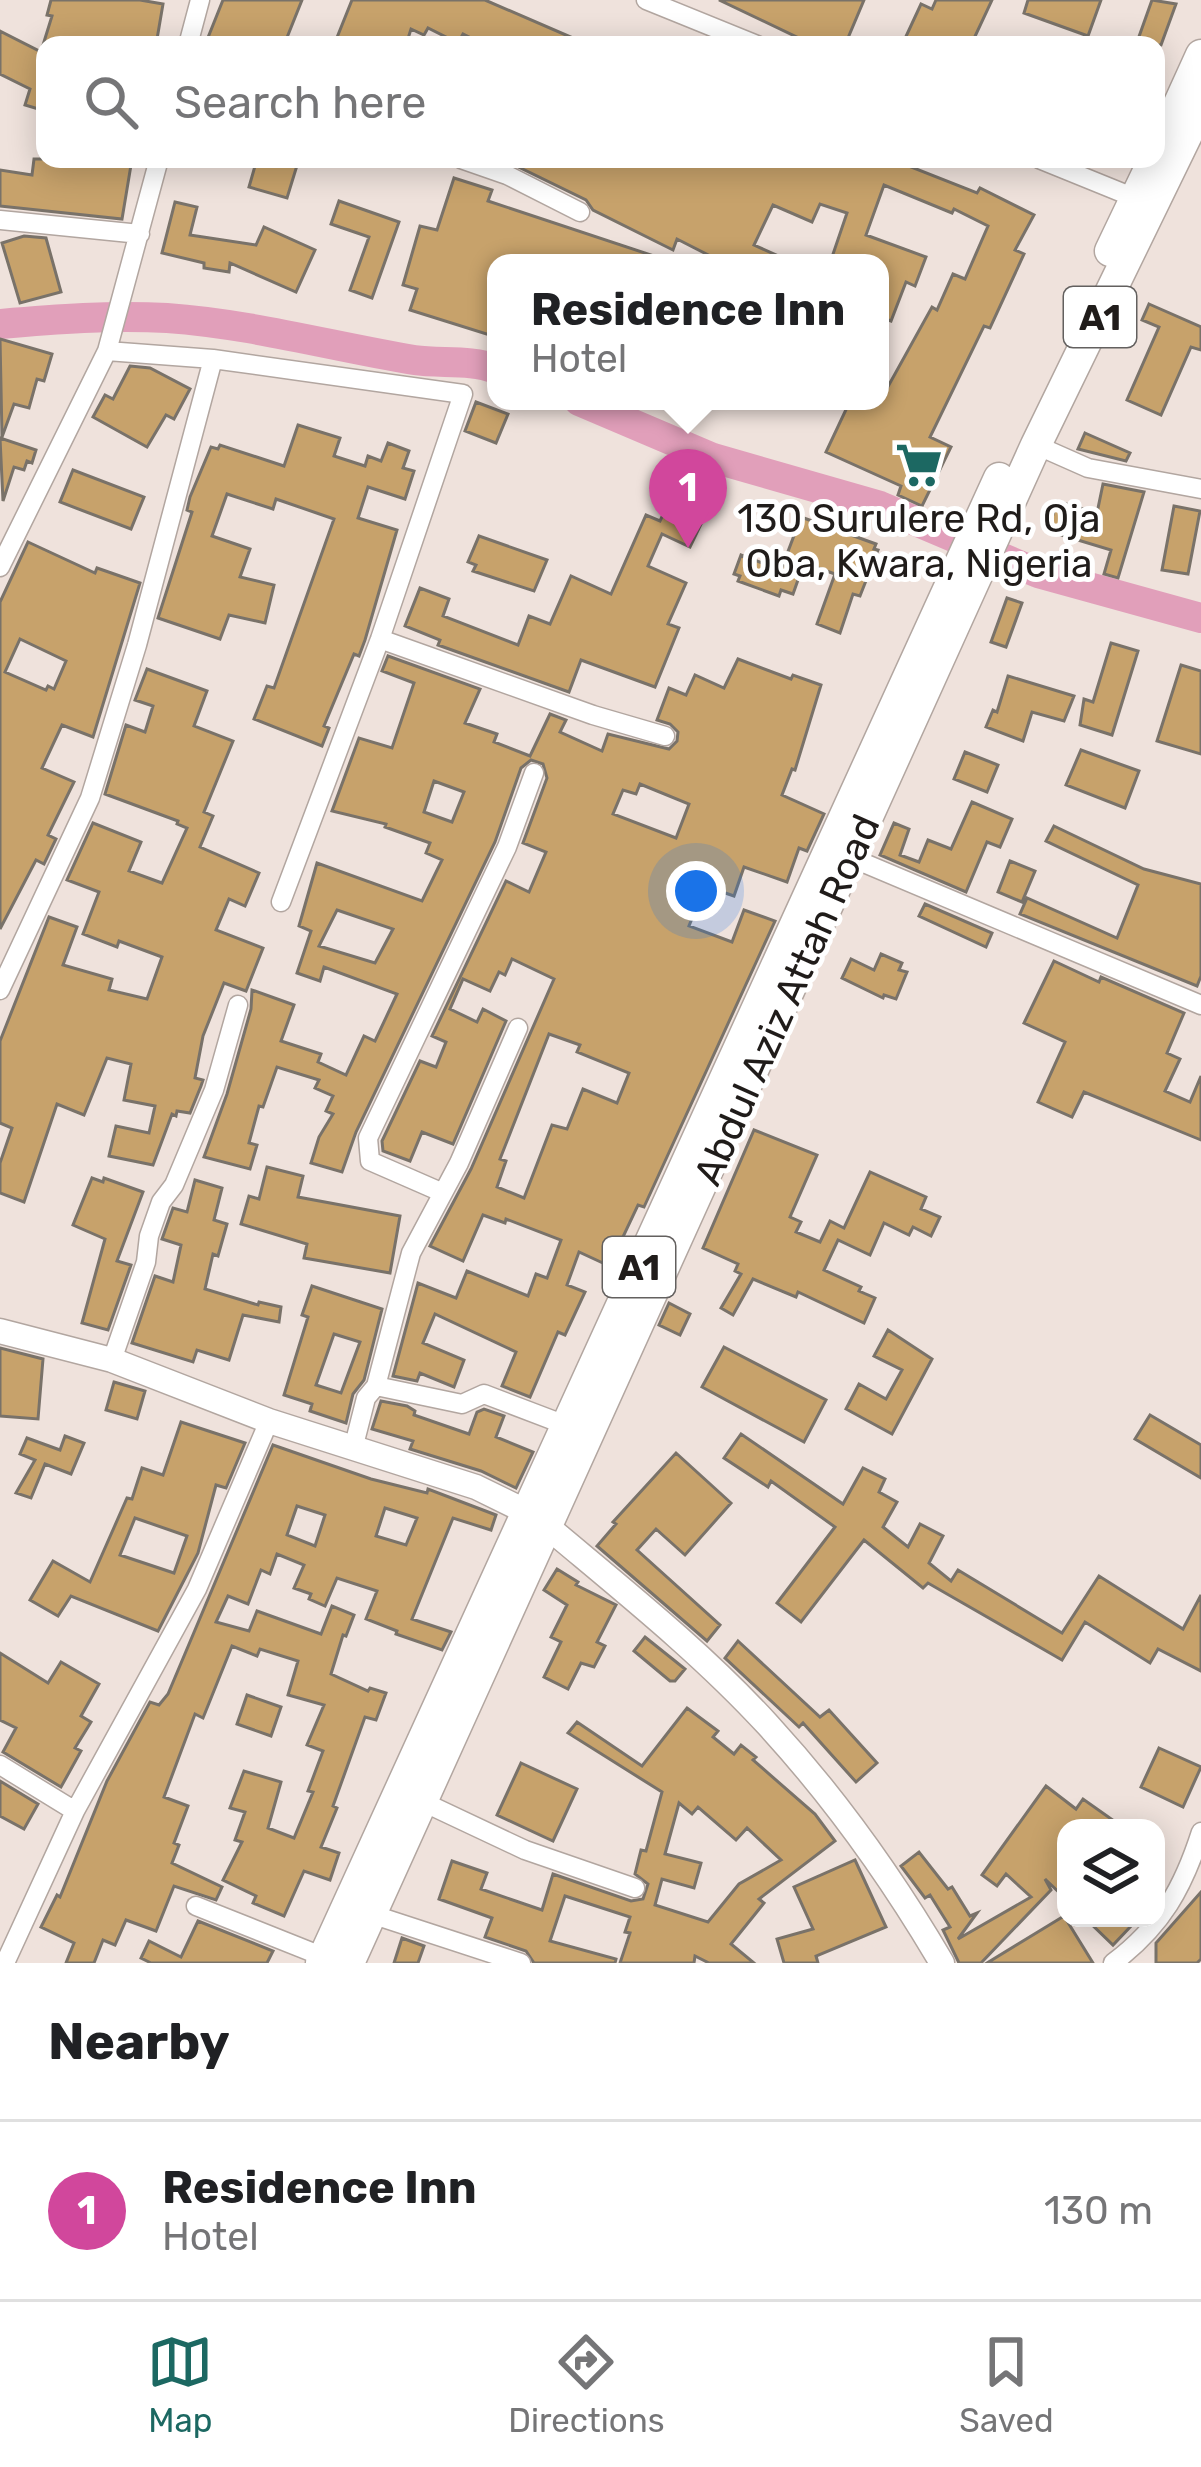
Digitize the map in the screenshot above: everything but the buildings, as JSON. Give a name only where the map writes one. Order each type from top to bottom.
[{"type":"highway","name":"Abdul Aziz Attah Road","points":[[1165,134],[1201,56]]},
{"type":"highway","name":"Abdul Aziz Attah Road","points":[[331,1961],[370,1914],[539,1521],[568,1426],[964,575],[1146,202],[1201,106]]},
{"type":"highway","name":"Abdul Aziz Attah Road","points":[[988,525],[1036,445],[1146,202],[1153,168]]},
{"type":"highway","name":"Abdul Aziz Attah Road","points":[[331,1961],[852,858],[964,575]]},
{"type":"street","points":[[190,36],[200,0]]},
{"type":"street","points":[[646,0],[735,36]]},
{"type":"street","points":[[0,567],[109,344],[158,168]]},
{"type":"street","points":[[487,168],[580,212]]},
{"type":"street","points":[[1061,168],[1146,202]]},
{"type":"street","points":[[0,220],[140,234]]},
{"type":"street","points":[[109,344],[463,394],[380,639],[281,902]]},
{"type":"street","points":[[0,990],[90,798],[137,645],[212,359]]},
{"type":"street","points":[[1036,445],[1088,468],[1201,489]]},
{"type":"street","points":[[380,639],[593,716],[665,736]]},
{"type":"street","points":[[441,1192],[370,1161],[368,1138],[507,847],[534,773]]},
{"type":"street","points":[[852,858],[1201,1005]]},
{"type":"street","points":[[112,1360],[146,1262],[155,1219],[214,1090],[238,1005]]},
{"type":"street","points":[[352,1449],[366,1398],[376,1386],[411,1253],[460,1163],[518,1028]]},
{"type":"street","points":[[0,1331],[112,1360],[269,1421],[444,1475],[539,1521],[640,1604],[767,1724],[859,1833],[942,1963]]},
{"type":"street","points":[[376,1386],[462,1404],[484,1394],[568,1426]]},
{"type":"street","points":[[5,1963],[74,1811],[196,1589],[269,1421]]},
{"type":"street","points":[[0,1765],[74,1811]]},
{"type":"street","points":[[421,1801],[525,1850],[635,1888]]},
{"type":"street","points":[[1114,1963],[1161,1916],[1185,1881],[1201,1832]]},
{"type":"street","points":[[196,1906],[331,1961]]},
{"type":"street","points":[[370,1914],[520,1963]]},
{"type":"waterway","points":[[0,324],[167,318],[260,330],[414,360],[487,367]]},
{"type":"waterway","points":[[600,410],[713,458],[880,506],[1038,573],[1201,618]]},
{"type":"place","name":"130 Surulere Rd, Oja Oba, Kwara, Nigeria","points":[[919,465]]},
{"type":"place","name":"Residence Inn","points":[[688,548]]}]
